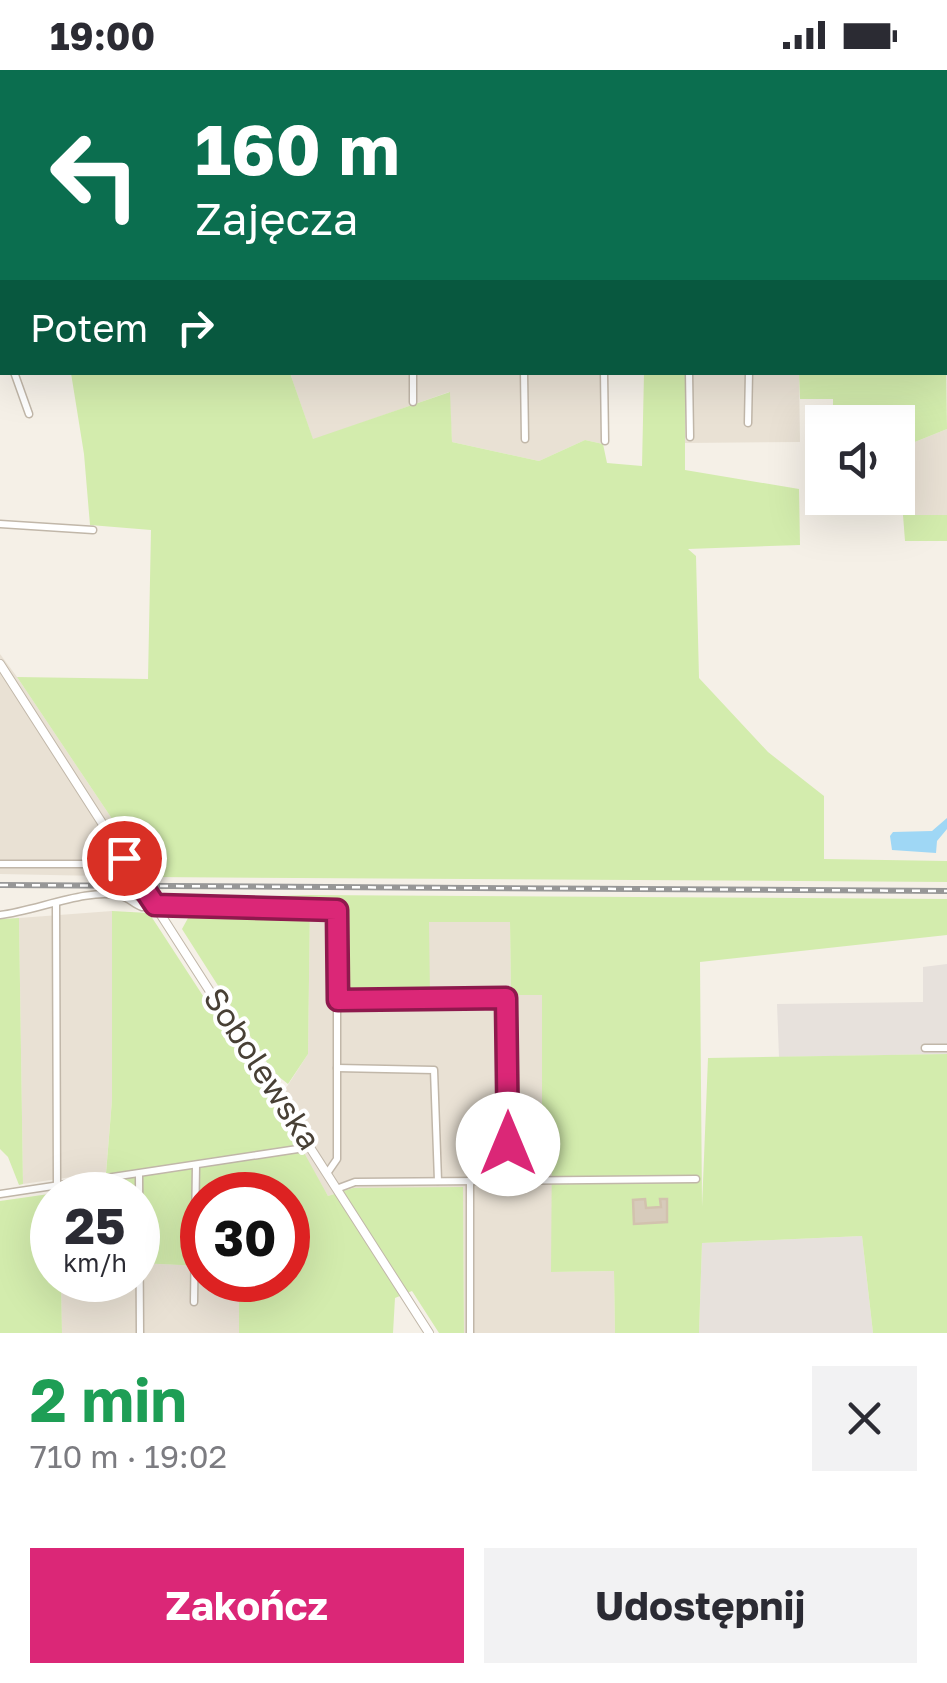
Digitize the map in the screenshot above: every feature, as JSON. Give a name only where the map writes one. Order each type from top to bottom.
[{"type":"street","points":[[15,375],[29,414]]},
{"type":"street","points":[[413,375],[413,402]]},
{"type":"street","points":[[524,375],[525,438]]},
{"type":"street","points":[[604,375],[605,440]]},
{"type":"street","points":[[689,375],[690,437]]},
{"type":"street","points":[[748,375],[748,423]]},
{"type":"street","points":[[0,524],[93,530]]},
{"type":"street","name":"Sobolewska","points":[[0,664],[429,1333]]},
{"type":"street","points":[[0,864],[92,864],[124,858]]},
{"type":"street","points":[[0,916],[56,905],[85,894],[118,894],[142,907],[337,910],[337,1159],[328,1172]]},
{"type":"street","points":[[56,905],[57,1172]]},
{"type":"street","points":[[338,1000],[506,998],[508,1180]]},
{"type":"street","points":[[924,1048],[947,1048]]},
{"type":"street","points":[[337,1068],[434,1070],[438,1181]]},
{"type":"street","points":[[154,1172],[312,1147]]},
{"type":"street","points":[[196,1166],[196,1172]]},
{"type":"street","points":[[339,1188],[355,1182],[696,1179]]},
{"type":"street","points":[[470,1180],[470,1333]]},
{"type":"street","points":[[0,1194],[30,1189]]},
{"type":"street","points":[[140,1302],[140,1333]]},
{"type":"shaded area","points":[[291,375],[602,375],[603,444],[585,440],[539,461],[452,442],[449,392],[313,440]]},
{"type":"shaded area","points":[[685,375],[799,375],[800,442],[685,443]]},
{"type":"shaded area","points":[[947,429],[947,515],[915,515],[915,442]]},
{"type":"shaded area","points":[[0,654],[17,677],[151,877],[0,874]]},
{"type":"shaded area","points":[[310,904],[341,906],[343,996],[429,922],[510,922],[511,995],[542,995],[542,1141],[552,1142],[552,1272],[614,1271],[615,1333],[464,1333],[463,1188],[353,1188],[328,1196],[275,1105],[308,1054]]},
{"type":"shaded area","points":[[112,911],[112,1100],[106,1172],[30,1172],[30,1183],[23,1184],[19,918]]},
{"type":"shaded area","points":[[947,964],[947,1054],[779,1057],[777,1004],[923,1002],[923,967]]},
{"type":"shaded area","points":[[862,1236],[873,1333],[699,1333],[702,1243]]},
{"type":"shaded area","points":[[160,1264],[180,1265],[180,1302],[239,1302],[239,1333],[62,1333],[61,1302],[160,1302]]},
{"type":"green space","points":[[71,375],[291,375],[313,439],[450,392],[452,442],[539,461],[585,440],[603,444],[607,463],[642,466],[644,375],[685,375],[685,470],[799,489],[800,545],[688,549],[696,556],[699,678],[768,752],[824,796],[824,859],[947,861],[947,882],[151,877],[17,677],[148,679],[151,530],[90,525]]},
{"type":"green space","points":[[799,375],[946,375],[947,429],[915,442],[915,405],[833,405],[833,399],[800,399]]},
{"type":"green space","points":[[903,515],[947,515],[947,541],[905,541]]},
{"type":"green space","points":[[310,895],[947,899],[947,935],[700,962],[702,1207],[708,1058],[947,1054],[947,1333],[873,1333],[862,1236],[702,1243],[699,1333],[615,1333],[614,1271],[551,1272],[552,1142],[542,1142],[542,995],[511,995],[510,922],[429,922],[430,996],[342,996],[341,906],[310,905],[308,1054],[288,1084],[273,1072],[182,929],[199,898]]},
{"type":"green space","points":[[112,911],[149,913],[297,1140],[328,1196],[353,1188],[463,1187],[464,1333],[439,1333],[412,1291],[395,1298],[393,1333],[239,1333],[239,1302],[310,1302],[310,1172],[180,1172],[180,1265],[160,1264],[160,1172],[106,1172],[112,1100]]},
{"type":"green space","points":[[19,918],[23,1184],[19,1185],[8,1157],[0,1149],[0,919]]},
{"type":"green space","points":[[30,1197],[30,1302],[61,1302],[62,1333],[0,1333],[0,1201]]},
{"type":"water","points":[[947,818],[947,829],[937,841],[936,853],[892,850],[893,832],[932,831]]},
{"type":"building","points":[[645,1199],[646,1208],[661,1207],[660,1199],[667,1199],[667,1222],[634,1224],[633,1200]]},
{"type":"railway","points":[[0,885],[947,891]]},
{"type":"route","points":[[124,858],[155,905],[337,910],[338,1000],[506,998],[508,1144]]}]
